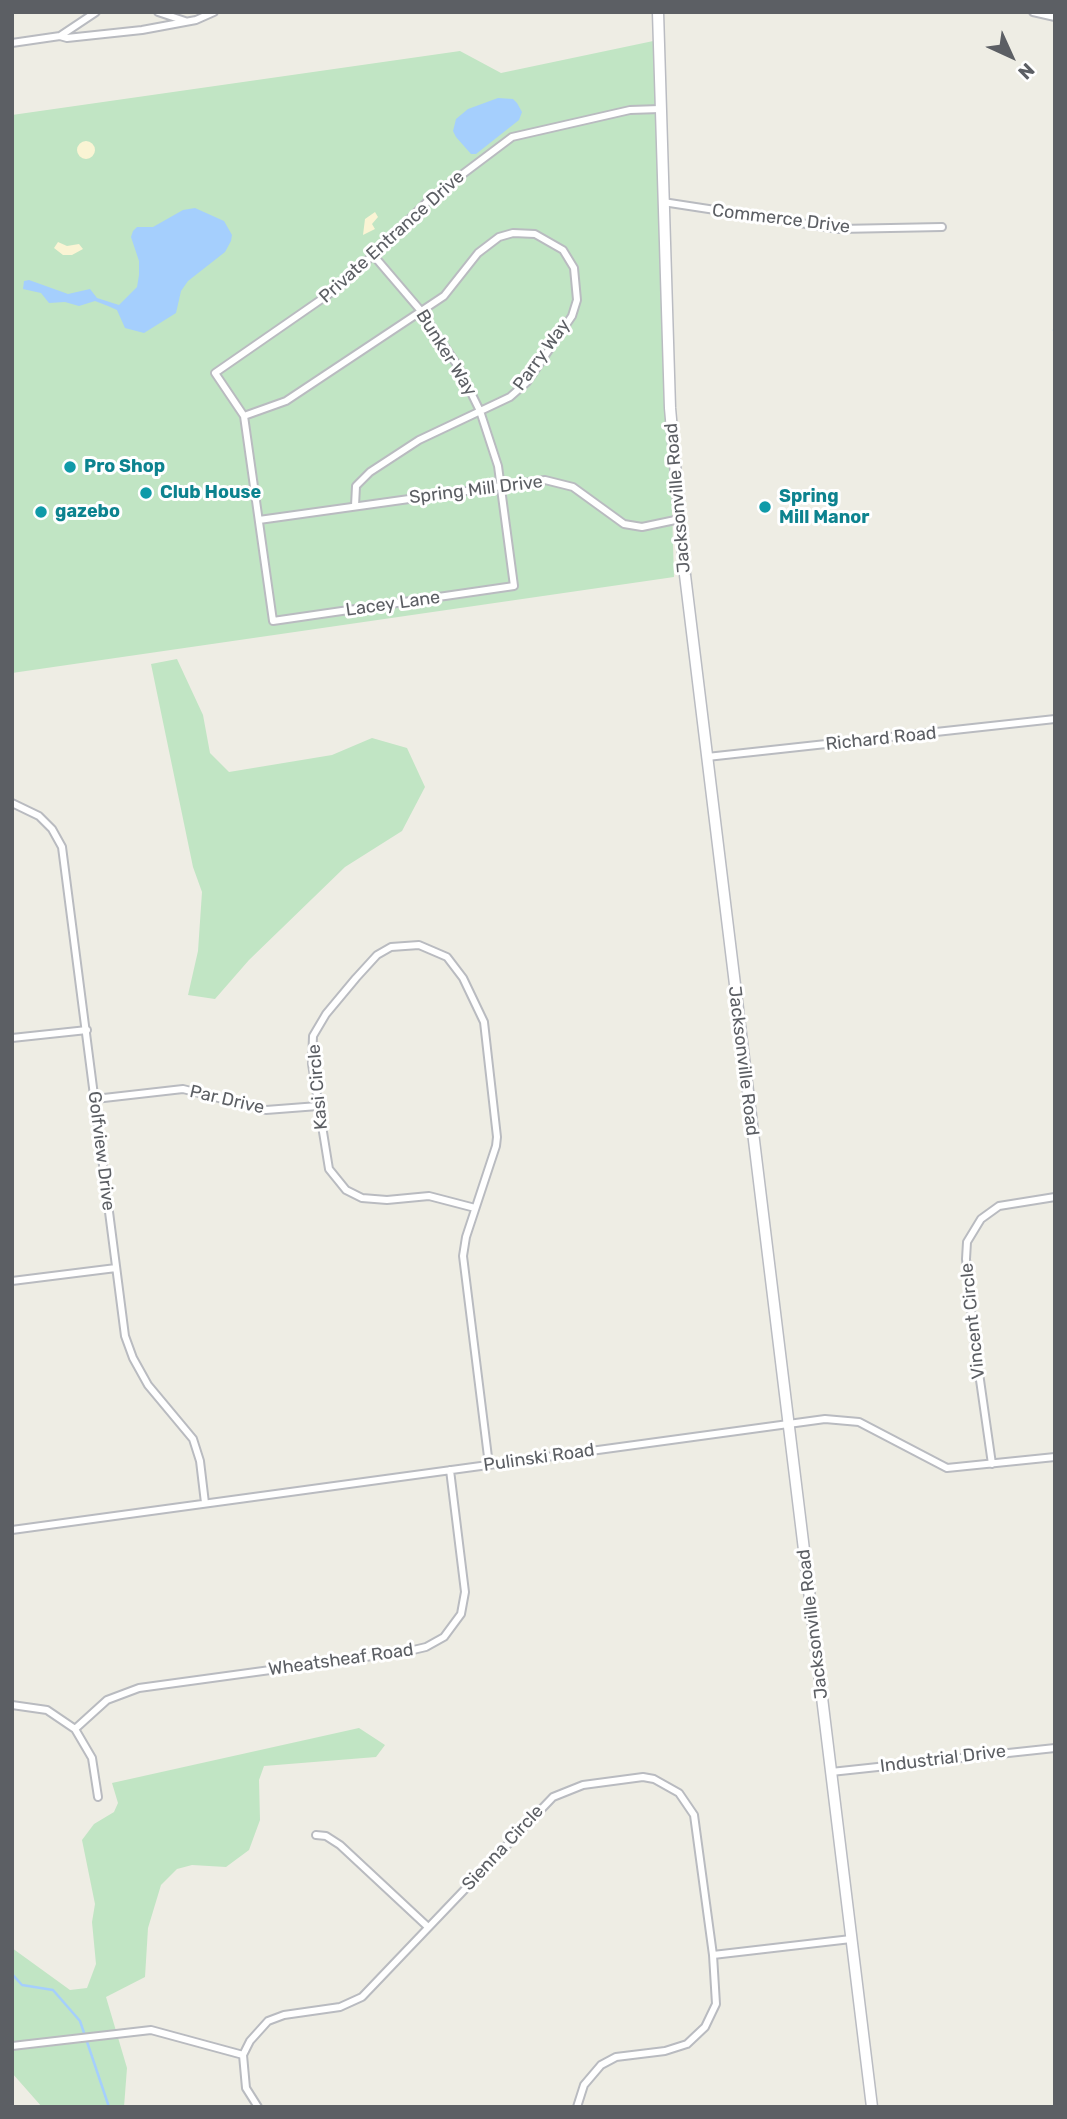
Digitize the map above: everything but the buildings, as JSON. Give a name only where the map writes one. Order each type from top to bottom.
[{"type":"main road","name":"Jacksonville Road","points":[[657,12],[672,448],[707,757],[872,2107]]},
{"type":"street","points":[[60,36],[96,12]]},
{"type":"street","points":[[158,12],[186,22]]},
{"type":"street","points":[[12,43],[60,36],[80,37],[186,22],[214,12]]},
{"type":"street","points":[[1033,12],[1055,17]]},
{"type":"street","name":"Private Entrance Drive","points":[[243,416],[215,373],[321,300],[374,256],[431,198],[512,137],[630,110],[660,109]]},
{"type":"street","name":"Commerce Drive","points":[[663,202],[839,229],[942,228]]},
{"type":"street","name":"Parry Way","points":[[243,416],[286,401],[421,311],[454,287],[478,254],[499,237],[513,233],[535,234],[556,245],[569,258],[578,290],[572,316],[522,387],[510,397],[419,440],[370,472],[356,486],[355,506]]},
{"type":"street","name":"Bunker Way","points":[[374,256],[421,311],[464,378],[480,411],[491,438],[514,586]]},
{"type":"street","points":[[243,416],[259,520]]},
{"type":"street","name":"Spring Mill Drive","points":[[259,520],[545,480],[573,487],[624,524],[642,527],[680,519]]},
{"type":"street","name":"Lacey Lane","points":[[259,520],[273,621],[514,586]]},
{"type":"street","name":"Richard Road","points":[[707,757],[1055,719]]},
{"type":"street","name":"Golfview Drive","points":[[12,803],[39,816],[52,828],[62,847],[125,1336],[133,1358],[148,1385],[193,1439],[200,1461],[205,1503]]},
{"type":"street","name":"Kasi Circle","points":[[475,1209],[429,1196],[371,1200],[346,1189],[329,1169],[312,1064],[313,1037],[326,1014],[377,955],[402,945],[428,947],[447,957],[463,978],[484,1022],[495,1109],[496,1146],[463,1256],[489,1465]]},
{"type":"street","points":[[12,1038],[86,1030]]},
{"type":"street","name":"Par Drive","points":[[95,1099],[173,1089],[200,1091],[266,1110],[318,1106]]},
{"type":"street","name":"Vincent Circle","points":[[992,1464],[974,1338],[966,1259],[967,1242],[981,1219],[999,1206],[1055,1197]]},
{"type":"street","points":[[12,1281],[116,1268]]},
{"type":"street","name":"Pulinski Road","points":[[12,1530],[825,1419],[849,1420],[870,1427],[940,1467],[953,1469],[1055,1457]]},
{"type":"street","name":"Wheatsheaf Road","points":[[75,1729],[107,1700],[139,1688],[410,1651],[426,1647],[444,1637],[461,1614],[465,1592],[450,1470]]},
{"type":"street","points":[[12,1705],[47,1710],[75,1729],[92,1759],[98,1797]]},
{"type":"street","name":"Industrial Drive","points":[[831,1772],[1055,1748]]},
{"type":"street","name":"Sienna Circle","points":[[243,2055],[257,2032],[276,2017],[340,2007],[362,1997],[553,1797],[568,1788],[643,1777],[672,1787],[686,1800],[694,1815],[713,1955],[716,2004],[699,2034],[676,2048],[610,2060],[589,2077],[579,2095],[577,2107]]},
{"type":"street","points":[[316,1835],[326,1836],[340,1845],[428,1927]]},
{"type":"street","points":[[713,1955],[852,1939]]},
{"type":"street","points":[[12,2046],[151,2030],[243,2055],[246,2088],[258,2107]]},
{"type":"green space","points":[[658,40],[674,577],[12,673],[12,115],[460,51],[501,73]]},
{"type":"green space","points":[[177,659],[203,715],[210,753],[229,772],[332,755],[372,738],[407,748],[425,787],[402,831],[345,867],[249,960],[215,999],[188,995],[198,951],[202,892],[193,867],[151,664]]},
{"type":"green space","points":[[359,1728],[385,1745],[376,1757],[264,1766],[259,1780],[260,1820],[249,1850],[226,1867],[192,1865],[177,1869],[161,1885],[148,1928],[145,1977],[106,1997],[127,2068],[124,2107],[42,2107],[12,2073],[12,1948],[70,1990],[87,1988],[96,1964],[92,1922],[95,1904],[82,1840],[94,1824],[114,1812],[118,1803],[112,1783]]},
{"type":"sand","points":[[86,141],[92,144],[95,150],[92,156],[86,159],[80,156],[77,150],[80,144]]},
{"type":"sand","points":[[375,212],[378,217],[372,224],[375,229],[363,235],[365,219]]},
{"type":"sand","points":[[58,242],[67,246],[79,244],[83,249],[72,255],[63,255],[54,248]]},
{"type":"water","points":[[498,98],[513,99],[517,103],[522,112],[519,120],[476,154],[471,154],[453,131],[456,119],[468,109]]},
{"type":"water","points":[[195,208],[224,221],[232,235],[231,241],[225,252],[188,281],[181,291],[176,313],[144,333],[125,328],[117,310],[95,301],[79,306],[65,302],[49,303],[41,293],[23,289],[24,281],[29,280],[68,294],[90,289],[97,298],[119,305],[137,287],[139,261],[131,237],[133,231],[137,227],[153,227],[183,210]]},
{"type":"waterway","points":[[12,1974],[22,1985],[53,1990],[80,2021],[109,2107]]},
{"type":"place","name":"Pro Shop","points":[[70,467]]},
{"type":"place","name":"Club House","points":[[146,493]]},
{"type":"place","name":"Spring Mill Manor","points":[[765,507]]},
{"type":"place","name":"gazebo","points":[[41,512]]}]
